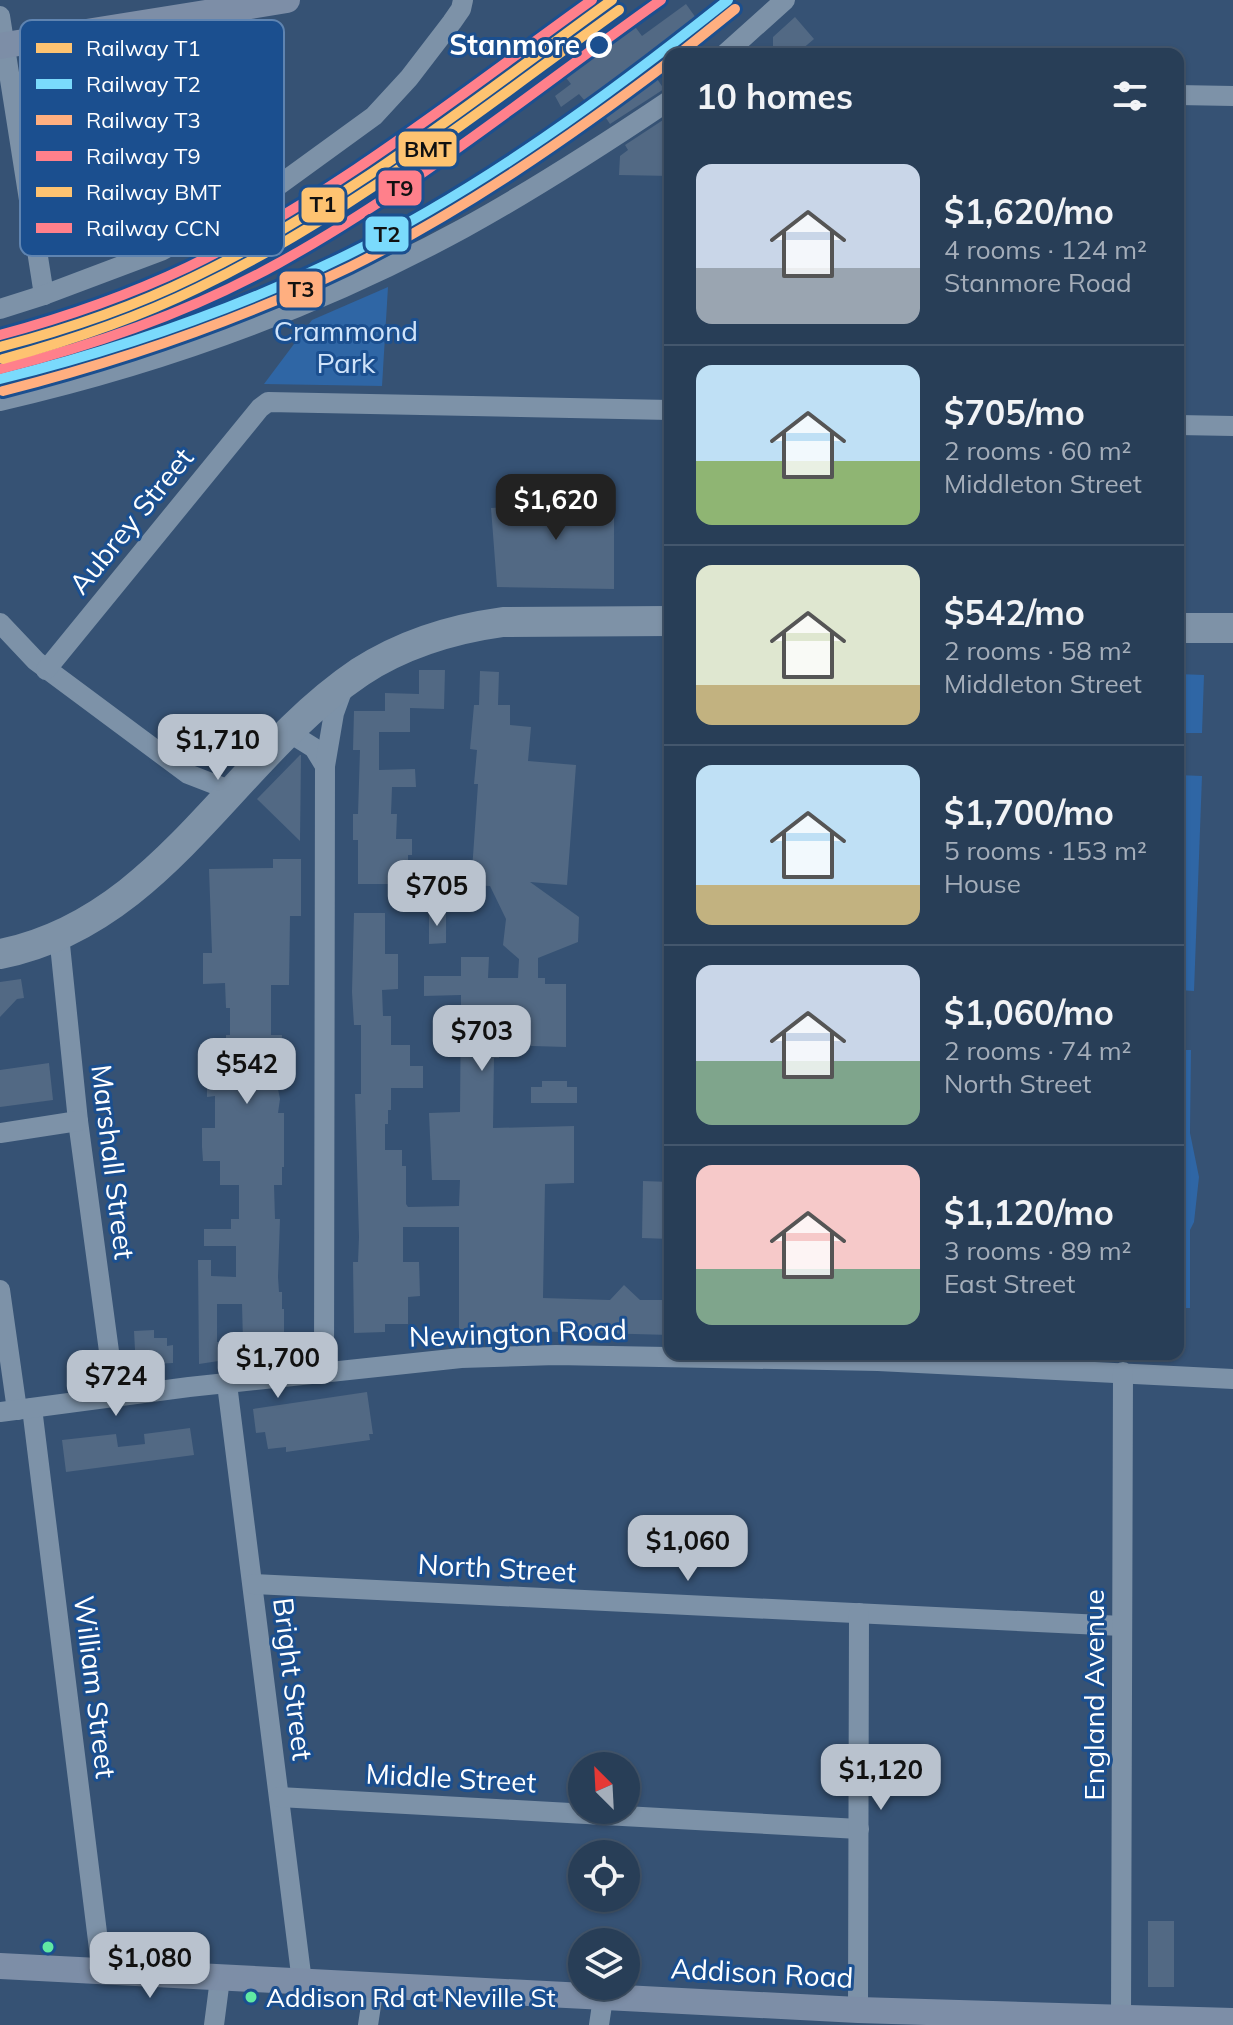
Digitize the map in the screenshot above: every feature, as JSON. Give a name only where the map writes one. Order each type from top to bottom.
[{"type":"highway","points":[[0,954],[59,935],[102,913],[140,885],[290,733],[344,683],[411,645],[477,626],[530,620],[664,621]]},
{"type":"highway","points":[[1184,628],[1233,628]]},
{"type":"main road","points":[[163,20],[287,0]]},
{"type":"main road","name":"Addison Road","points":[[0,1966],[568,1996]]},
{"type":"main road","name":"Addison Road","points":[[640,2000],[858,2010],[1233,2021]]},
{"type":"street","points":[[284,181],[374,116],[409,78],[452,22],[463,0]]},
{"type":"street","points":[[735,48],[785,0]]},
{"type":"street","points":[[0,16],[20,153]]},
{"type":"street","points":[[1184,95],[1233,96]]},
{"type":"street","points":[[0,401],[216,340],[371,274],[492,212],[587,156],[664,104]]},
{"type":"street","points":[[37,256],[44,295]]},
{"type":"street","points":[[0,309],[148,256]]},
{"type":"street","name":"Aubrey Street","points":[[46,670],[260,408],[276,401],[664,410]]},
{"type":"street","points":[[1184,425],[1233,426]]},
{"type":"street","points":[[0,623],[46,670],[188,774],[221,802]]},
{"type":"street","points":[[324,1373],[325,766],[334,713],[344,683]]},
{"type":"street","points":[[290,733],[314,748],[325,766]]},
{"type":"street","points":[[188,774],[221,802]]},
{"type":"street","name":"Marshall Street","points":[[59,935],[78,1121],[115,1396]]},
{"type":"street","points":[[0,1133],[78,1121]]},
{"type":"street","name":"William Street","points":[[0,1290],[102,1973]]},
{"type":"street","name":"Newington Road","points":[[16,1410],[115,1396],[461,1358],[556,1355],[664,1357]]},
{"type":"street","name":"Newington Road","points":[[824,1360],[1233,1379]]},
{"type":"street","name":"England Avenue","points":[[1121,2018],[1123,1372]]},
{"type":"street","name":"Bright Street","points":[[227,1384],[302,1982]]},
{"type":"street","name":"North Street","points":[[253,1584],[1122,1626]]},
{"type":"street","points":[[858,2010],[859,1613]]},
{"type":"street","name":"Middle Street","points":[[279,1797],[859,1829]]},
{"type":"street","points":[[214,2025],[220,1979]]},
{"type":"street","points":[[368,2025],[374,1986]]},
{"type":"street","points":[[599,2025],[603,2000]]},
{"type":"green space","name":"Crammond Park","points":[[388,287],[382,386],[264,384],[312,320]]},
{"type":"green space","points":[[1184,674],[1204,675],[1202,733],[1184,733]]},
{"type":"green space","points":[[1184,775],[1202,776],[1194,991],[1184,990]]},
{"type":"green space","points":[[1184,1050],[1191,1050],[1190,1133],[1199,1177],[1194,1222],[1190,1230],[1190,1308],[1184,1308]]},
{"type":"building","points":[[686,4],[696,18],[651,51],[646,63],[664,89],[610,124],[592,97],[585,101],[579,94],[561,107],[555,96],[571,84],[563,74],[633,24],[642,36]]},
{"type":"building","points":[[795,17],[814,39],[803,48],[773,48],[773,37]]},
{"type":"building","points":[[663,120],[664,176],[619,175],[620,156],[628,150],[625,145]]},
{"type":"building","points":[[557,492],[614,492],[614,589],[497,587],[491,508],[533,506],[533,496]]},
{"type":"building","points":[[419,670],[445,670],[444,709],[410,708],[410,732],[379,732],[379,770],[415,769],[416,787],[392,787],[391,814],[397,814],[396,839],[412,839],[412,855],[408,855],[408,884],[358,884],[358,840],[353,840],[353,814],[358,814],[360,750],[353,750],[354,711],[385,711],[385,693],[419,694]]},
{"type":"building","points":[[480,671],[499,672],[498,705],[510,705],[510,725],[531,727],[528,761],[576,765],[567,885],[530,882],[579,917],[578,942],[538,958],[538,978],[545,978],[545,984],[566,984],[566,1047],[499,1045],[499,1058],[494,1058],[493,1128],[574,1126],[574,1183],[545,1184],[543,1298],[610,1300],[624,1285],[640,1300],[664,1300],[664,1335],[459,1329],[459,1227],[403,1227],[403,1262],[419,1262],[420,1296],[408,1297],[408,1324],[385,1324],[385,1332],[354,1333],[353,1262],[358,1262],[359,1237],[355,1094],[361,1094],[361,1025],[354,1025],[354,913],[385,913],[385,954],[398,954],[398,989],[382,990],[383,1016],[391,1016],[391,1045],[410,1045],[410,1066],[423,1066],[423,1088],[391,1088],[391,1110],[388,1110],[388,1124],[385,1124],[385,1150],[402,1150],[408,1207],[459,1206],[460,1180],[432,1180],[429,1113],[460,1112],[461,995],[424,996],[424,976],[461,976],[461,957],[489,957],[488,978],[518,978],[519,959],[503,945],[506,919],[490,886],[471,885],[478,784],[474,784],[477,750],[470,749],[474,705],[479,705]]},
{"type":"building","points":[[301,755],[300,841],[257,799]]},
{"type":"building","points":[[273,859],[301,859],[301,916],[290,916],[289,985],[271,985],[271,1035],[282,1035],[280,1079],[276,1079],[280,1099],[278,1113],[284,1113],[284,1167],[282,1185],[274,1185],[275,1219],[280,1219],[278,1277],[284,1309],[284,1351],[199,1364],[198,1260],[211,1260],[211,1276],[236,1277],[236,1246],[204,1246],[204,1229],[231,1229],[231,1219],[239,1219],[239,1185],[220,1185],[220,1161],[203,1161],[202,1128],[215,1128],[215,1096],[207,1097],[207,1058],[200,1058],[200,1044],[226,1043],[226,1035],[230,1035],[230,1008],[226,1008],[225,983],[203,984],[203,953],[212,953],[209,869],[273,868]],"holes":[[[217,1304],[242,1304],[243,1342],[217,1342]]]},
{"type":"building","points":[[429,912],[446,912],[446,943],[429,944]]},
{"type":"building","points":[[21,979],[24,998],[17,999],[0,1017],[0,982]]},
{"type":"building","points":[[49,1063],[53,1100],[0,1107],[0,1070]]},
{"type":"building","points":[[542,1081],[567,1081],[567,1087],[577,1087],[577,1103],[531,1103],[531,1087],[542,1087]]},
{"type":"building","points":[[643,1181],[664,1182],[664,1239],[642,1238]]},
{"type":"building","points":[[154,1330],[154,1338],[167,1338],[167,1346],[173,1345],[173,1363],[132,1365],[134,1331]]},
{"type":"building","points":[[367,1392],[373,1434],[369,1434],[370,1440],[286,1452],[286,1447],[268,1449],[265,1432],[256,1433],[253,1409]]},
{"type":"building","points":[[190,1428],[194,1455],[66,1472],[62,1440],[116,1434],[118,1447],[145,1444],[144,1434]]},
{"type":"building","points":[[1148,1921],[1174,1921],[1174,1987],[1148,1987]]},
{"type":"rail line","name":"CCN","points":[[284,215],[396,142],[592,0]]},
{"type":"rail line","name":"T1","points":[[284,228],[409,148],[612,0]]},
{"type":"rail line","name":"T9","points":[[0,369],[142,326],[211,297],[277,264],[377,204],[661,0]]},
{"type":"rail line","name":"T2","points":[[666,48],[728,0]]},
{"type":"rail line","name":"T3","points":[[686,48],[735,9]]},
{"type":"rail line","name":"BMT","points":[[284,242],[362,194],[466,122],[619,10]]},
{"type":"rail line","name":"T2","points":[[0,379],[177,326],[264,293],[347,255],[448,200],[544,138],[664,50]]},
{"type":"rail line","name":"T3","points":[[3,391],[180,338],[266,305],[350,267],[434,222],[515,172],[664,65]]},
{"type":"rail line","name":"CCN","points":[[0,335],[119,296],[209,256]]},
{"type":"rail line","name":"T1","points":[[0,347],[123,308],[235,256]]},
{"type":"rail line","name":"BMT","points":[[3,359],[127,319],[175,299],[259,256]]},
{"type":"place","name":"Stanmore","points":[[599,45]]},
{"type":"place","name":"Addison Rd at Neville St","points":[[251,1997]]}]
